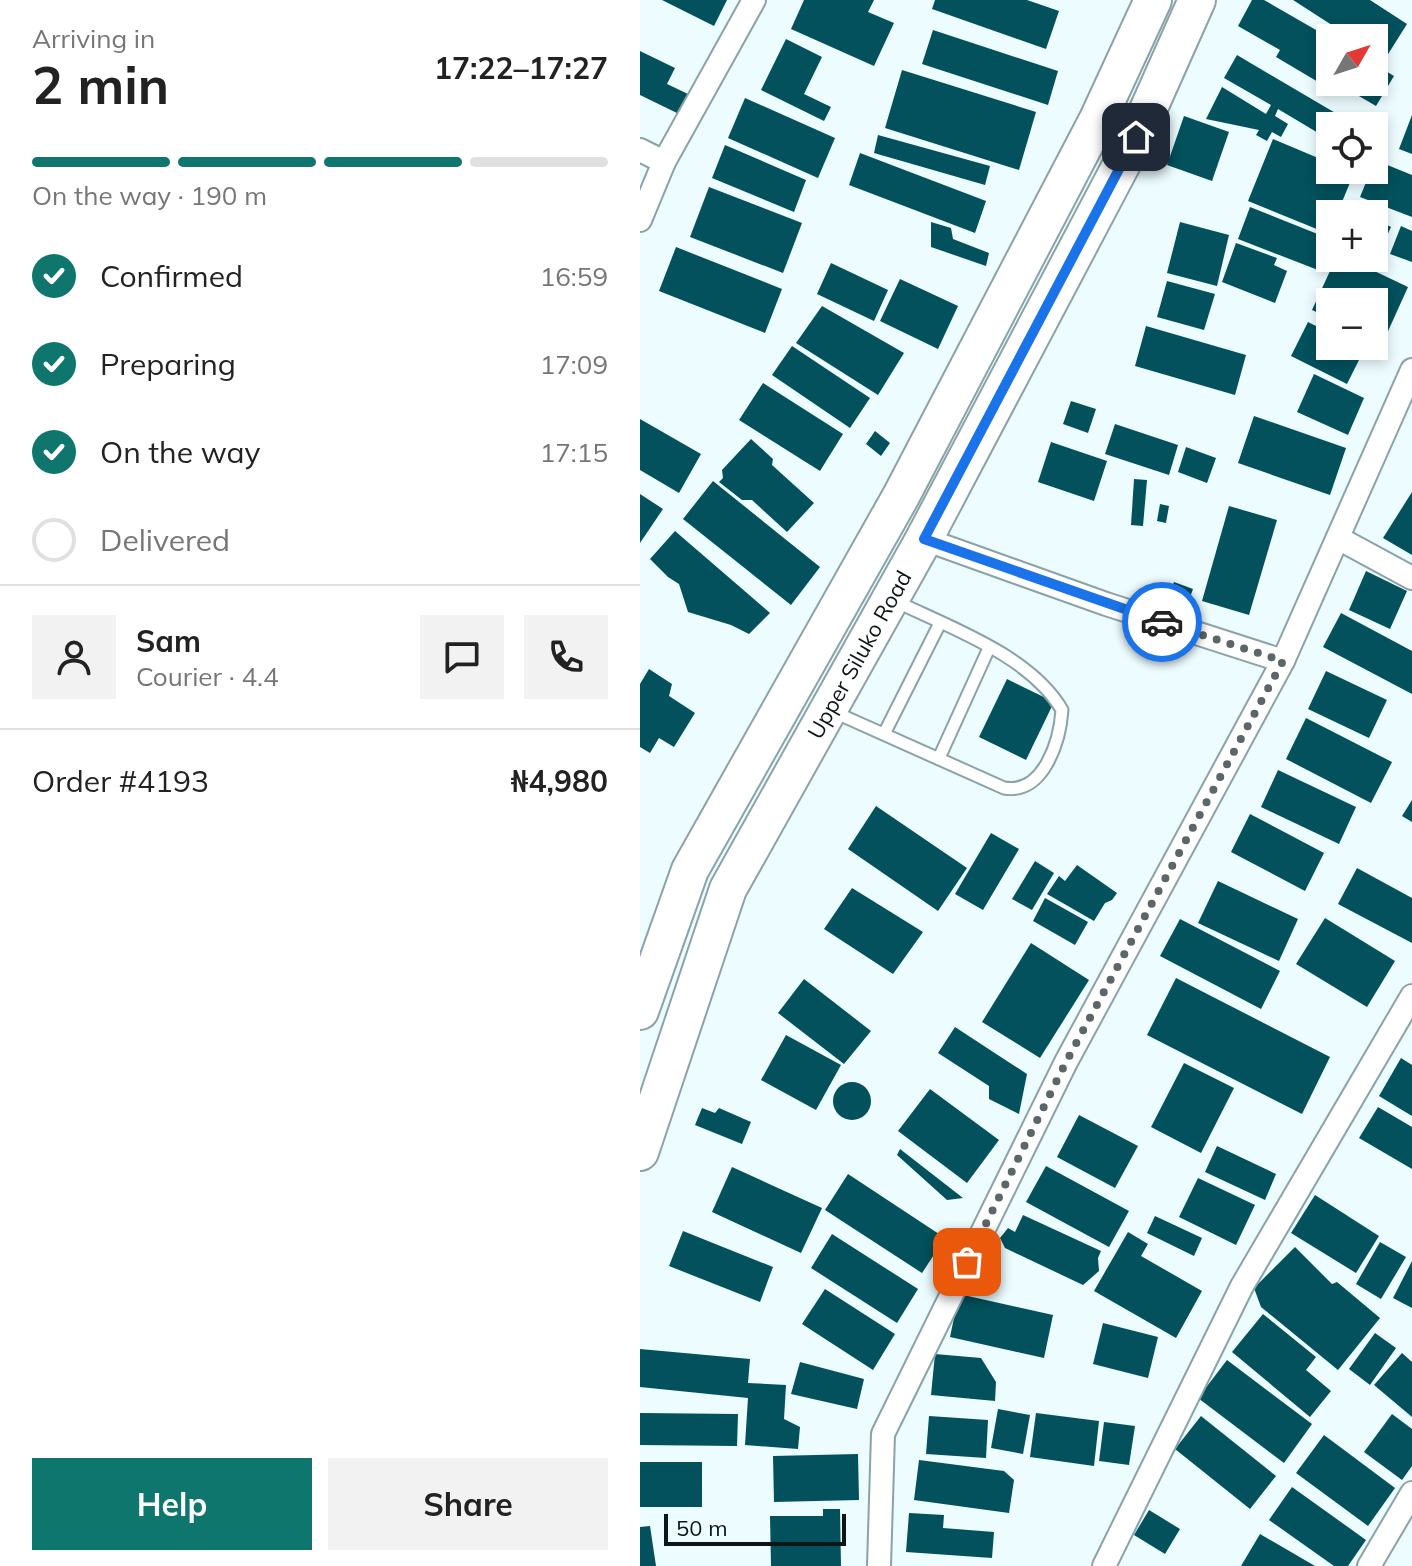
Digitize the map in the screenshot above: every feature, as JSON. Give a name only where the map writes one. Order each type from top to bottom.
[{"type":"main road","name":"Upper Siluko Road","points":[[641,1006],[690,870],[915,468],[1098,119],[1153,0]]},
{"type":"main road","name":"Upper Siluko Road","points":[[640,1152],[728,889],[924,539],[1136,137],[1197,0]]},
{"type":"street","points":[[640,220],[664,162],[754,0]]},
{"type":"street","points":[[640,150],[664,162]]},
{"type":"street","points":[[879,1566],[883,1434],[1066,1062],[1283,661],[1412,370]]},
{"type":"street","points":[[1338,538],[1412,578]]},
{"type":"street","points":[[924,539],[1106,604],[1283,661]]},
{"type":"street","points":[[1104,1566],[1242,1286],[1412,996]]},
{"type":"street","points":[[1369,1566],[1412,1493]]},
{"type":"lane","points":[[829,709],[1004,788],[1016,790],[1029,784],[1039,774],[1056,746],[1062,710],[1056,699],[1029,672],[989,648],[891,599]]},
{"type":"lane","points":[[884,734],[940,623]]},
{"type":"lane","points":[[939,758],[989,648]]},
{"type":"building","points":[[662,0],[727,0],[714,26]]},
{"type":"building","points":[[804,0],[874,0],[868,12],[894,23],[874,66],[791,29]]},
{"type":"building","points":[[935,0],[1027,0],[1059,11],[1046,49],[932,9]]},
{"type":"building","points":[[1252,0],[1264,0],[1316,30],[1316,81],[1276,57],[1280,50],[1238,26]]},
{"type":"building","points":[[1293,0],[1370,0],[1407,24],[1388,54],[1388,24],[1330,24]]},
{"type":"building","points":[[933,30],[1058,71],[1048,105],[922,64]]},
{"type":"building","points":[[786,39],[822,57],[804,94],[831,107],[824,121],[761,90]]},
{"type":"building","points":[[640,51],[675,68],[667,84],[688,94],[679,114],[640,95]]},
{"type":"building","points":[[1237,55],[1334,112],[1316,112],[1316,132],[1278,109],[1275,116],[1288,124],[1281,137],[1272,132],[1267,141],[1256,135],[1259,130],[1206,119],[1222,87],[1266,114],[1271,105],[1224,78]]},
{"type":"building","points":[[902,70],[1036,112],[1019,170],[885,128]]},
{"type":"building","points":[[1388,72],[1394,76],[1388,86]]},
{"type":"building","points":[[1359,96],[1382,96],[1376,106]]},
{"type":"building","points":[[745,98],[835,138],[818,178],[728,138]]},
{"type":"building","points":[[1412,115],[1412,154],[1399,149]]},
{"type":"building","points":[[1184,116],[1229,132],[1212,181],[1167,165]]},
{"type":"building","points":[[878,135],[990,166],[985,185],[874,153]]},
{"type":"building","points":[[1273,139],[1316,157],[1316,184],[1349,184],[1343,200],[1316,200],[1316,229],[1248,201]]},
{"type":"building","points":[[725,145],[806,180],[794,212],[712,178]]},
{"type":"building","points":[[860,153],[986,201],[975,233],[849,185]]},
{"type":"building","points":[[1388,165],[1412,175],[1412,217],[1388,208],[1388,200],[1360,197],[1365,184],[1388,184]]},
{"type":"building","points":[[709,187],[802,223],[783,273],[690,237]]},
{"type":"building","points":[[1250,207],[1316,233],[1316,269],[1238,239]]},
{"type":"building","points":[[931,222],[951,228],[953,239],[989,253],[986,266],[931,247]]},
{"type":"building","points":[[1180,222],[1229,235],[1217,286],[1167,273]]},
{"type":"building","points":[[1401,226],[1412,231],[1412,262],[1390,254]]},
{"type":"building","points":[[1236,243],[1277,258],[1274,265],[1287,271],[1275,303],[1222,282]]},
{"type":"building","points":[[676,247],[782,289],[765,333],[659,291]]},
{"type":"building","points":[[831,263],[888,290],[874,321],[817,294]]},
{"type":"building","points":[[1330,272],[1376,272],[1408,287],[1388,331],[1388,288],[1322,288]]},
{"type":"building","points":[[900,279],[958,306],[938,349],[880,321]]},
{"type":"building","points":[[1167,281],[1215,294],[1204,330],[1157,317]]},
{"type":"building","points":[[822,306],[904,353],[878,395],[796,343]]},
{"type":"building","points":[[1308,322],[1316,326],[1316,360],[1359,360],[1347,384],[1291,356]]},
{"type":"building","points":[[1146,326],[1246,355],[1235,395],[1135,366]]},
{"type":"building","points":[[792,346],[870,398],[850,428],[772,375]]},
{"type":"building","points":[[1314,374],[1364,398],[1348,435],[1297,412]]},
{"type":"building","points":[[763,383],[843,434],[820,471],[739,420]]},
{"type":"building","points":[[1071,401],[1096,409],[1088,433],[1063,424]]},
{"type":"building","points":[[1254,416],[1346,448],[1330,495],[1238,463]]},
{"type":"building","points":[[640,419],[701,454],[679,493],[640,470]]},
{"type":"building","points":[[1115,424],[1178,445],[1169,475],[1105,454]]},
{"type":"building","points":[[875,431],[890,443],[881,456],[866,444]]},
{"type":"building","points":[[751,439],[773,459],[772,465],[814,503],[787,532],[752,500],[742,500],[719,482],[723,478],[722,470]]},
{"type":"building","points":[[1051,442],[1107,461],[1094,501],[1038,482]]},
{"type":"building","points":[[1186,447],[1216,458],[1207,483],[1178,472]]},
{"type":"building","points":[[1134,479],[1147,480],[1143,526],[1131,525]]},
{"type":"building","points":[[713,481],[820,567],[791,605],[683,519]]},
{"type":"building","points":[[1412,492],[1412,555],[1383,538]]},
{"type":"building","points":[[640,494],[663,509],[640,543]]},
{"type":"building","points":[[1160,504],[1169,506],[1166,523],[1157,521]]},
{"type":"building","points":[[1229,506],[1277,520],[1249,615],[1202,601]]},
{"type":"building","points":[[675,531],[770,613],[749,634],[688,612],[679,584],[650,559]]},
{"type":"building","points":[[1366,571],[1407,591],[1390,629],[1349,610]]},
{"type":"building","points":[[1174,582],[1193,589],[1188,603],[1169,595]]},
{"type":"building","points":[[1341,613],[1412,651],[1412,694],[1323,647]]},
{"type":"building","points":[[649,669],[672,684],[669,696],[695,713],[674,747],[659,738],[650,753],[640,747],[640,684]]},
{"type":"building","points":[[1326,671],[1387,700],[1369,738],[1308,709]]},
{"type":"building","points":[[1007,679],[1054,702],[1026,760],[979,737]]},
{"type":"building","points":[[1306,718],[1392,762],[1371,803],[1286,759]]},
{"type":"building","points":[[1278,770],[1356,807],[1339,844],[1261,807]]},
{"type":"building","points":[[1412,800],[1412,822],[1402,816]]},
{"type":"building","points":[[876,806],[967,868],[938,911],[848,849]]},
{"type":"building","points":[[1250,814],[1324,853],[1305,891],[1231,852]]},
{"type":"building","points":[[991,833],[1019,849],[983,910],[955,894]]},
{"type":"building","points":[[1035,861],[1054,873],[1032,910],[1012,899]]},
{"type":"building","points":[[1077,865],[1117,893],[1105,903],[1094,921],[1047,894],[1059,876],[1065,881]]},
{"type":"building","points":[[1357,868],[1412,898],[1412,943],[1338,904]]},
{"type":"building","points":[[1218,881],[1298,919],[1279,961],[1198,923]]},
{"type":"building","points":[[852,888],[923,932],[893,974],[824,929]]},
{"type":"building","points":[[1045,898],[1088,922],[1075,945],[1033,921]]},
{"type":"building","points":[[1325,918],[1395,961],[1367,1007],[1296,964]]},
{"type":"building","points":[[1180,919],[1280,971],[1261,1009],[1160,956]]},
{"type":"building","points":[[1031,943],[1089,980],[1040,1058],[982,1022]]},
{"type":"building","points":[[1176,978],[1330,1057],[1302,1114],[1147,1035]]},
{"type":"building","points":[[804,979],[871,1031],[844,1064],[778,1013]]},
{"type":"building","points":[[955,1027],[1027,1074],[1019,1114],[989,1099],[989,1086],[938,1053]]},
{"type":"building","points":[[786,1035],[841,1065],[816,1110],[761,1080]]},
{"type":"building","points":[[1401,1058],[1412,1065],[1412,1116],[1379,1096]]},
{"type":"building","points":[[1184,1063],[1234,1088],[1201,1153],[1151,1127]]},
{"type":"building","points":[[852,1082],[866,1087],[871,1101],[866,1115],[852,1120],[838,1115],[833,1101],[838,1087]]},
{"type":"building","points":[[930,1089],[999,1140],[967,1183],[898,1131]]},
{"type":"building","points":[[1378,1107],[1412,1127],[1412,1169],[1359,1138]]},
{"type":"building","points":[[702,1108],[715,1113],[719,1108],[751,1122],[742,1144],[695,1125]]},
{"type":"building","points":[[1079,1115],[1138,1146],[1115,1188],[1057,1157]]},
{"type":"building","points":[[1217,1146],[1276,1174],[1265,1200],[1205,1172]]},
{"type":"building","points":[[900,1149],[963,1198],[947,1200],[897,1155]]},
{"type":"building","points":[[1046,1166],[1129,1211],[1109,1247],[1026,1202]]},
{"type":"building","points":[[732,1167],[822,1208],[801,1253],[712,1212]]},
{"type":"building","points":[[848,1174],[945,1238],[922,1273],[825,1210]]},
{"type":"building","points":[[1198,1178],[1255,1205],[1236,1245],[1179,1217]]},
{"type":"building","points":[[1315,1195],[1379,1236],[1356,1273],[1291,1233]]},
{"type":"building","points":[[1023,1215],[1101,1251],[1099,1271],[1083,1285],[1005,1248],[1000,1238],[1008,1228],[1015,1232]]},
{"type":"building","points":[[1155,1216],[1202,1238],[1194,1256],[1147,1233]]},
{"type":"building","points":[[683,1231],[773,1267],[760,1302],[669,1266]]},
{"type":"building","points":[[1128,1232],[1148,1244],[1141,1256],[1202,1291],[1176,1338],[1094,1291]]},
{"type":"building","points":[[832,1234],[918,1289],[897,1323],[811,1268]]},
{"type":"building","points":[[1380,1242],[1406,1257],[1381,1299],[1356,1284]]},
{"type":"building","points":[[1295,1247],[1332,1284],[1337,1282],[1380,1318],[1338,1370],[1261,1307],[1254,1288]]},
{"type":"building","points":[[1412,1261],[1412,1308],[1393,1298]]},
{"type":"building","points":[[825,1289],[895,1334],[873,1370],[802,1324]]},
{"type":"building","points":[[959,1294],[1053,1315],[1044,1358],[950,1337]]},
{"type":"building","points":[[1263,1314],[1316,1357],[1306,1370],[1331,1391],[1310,1417],[1232,1352]]},
{"type":"building","points":[[1103,1323],[1158,1337],[1148,1378],[1093,1364]]},
{"type":"building","points":[[1375,1333],[1396,1348],[1370,1385],[1349,1369]]},
{"type":"building","points":[[640,1349],[750,1359],[748,1383],[786,1385],[784,1419],[800,1427],[798,1449],[745,1445],[748,1398],[640,1387]]},
{"type":"building","points":[[1402,1353],[1412,1362],[1412,1417],[1374,1385]]},
{"type":"building","points":[[935,1354],[981,1358],[996,1382],[995,1401],[931,1395]]},
{"type":"building","points":[[1227,1360],[1312,1424],[1284,1463],[1198,1398]]},
{"type":"building","points":[[800,1362],[864,1379],[857,1409],[791,1394]]},
{"type":"building","points":[[998,1409],[1030,1415],[1023,1454],[991,1448]]},
{"type":"building","points":[[640,1413],[738,1414],[737,1446],[640,1445]]},
{"type":"building","points":[[1036,1413],[1099,1421],[1094,1466],[1030,1457]]},
{"type":"building","points":[[1392,1414],[1412,1429],[1412,1466],[1402,1480],[1364,1452]]},
{"type":"building","points":[[929,1416],[988,1420],[986,1458],[926,1454]]},
{"type":"building","points":[[1201,1416],[1276,1476],[1250,1509],[1175,1449]]},
{"type":"building","points":[[1104,1422],[1135,1426],[1129,1465],[1099,1461]]},
{"type":"building","points":[[1324,1435],[1395,1488],[1368,1526],[1296,1473]]},
{"type":"building","points":[[858,1454],[859,1500],[774,1502],[773,1456]]},
{"type":"building","points":[[919,1460],[1004,1471],[1014,1480],[1009,1513],[914,1500]]},
{"type":"building","points":[[640,1462],[702,1462],[702,1507],[640,1507]]},
{"type":"building","points":[[1292,1487],[1366,1540],[1348,1566],[1334,1566],[1269,1520]]},
{"type":"building","points":[[823,1509],[840,1509],[841,1566],[771,1566],[770,1516],[823,1516]]},
{"type":"building","points":[[1149,1510],[1180,1529],[1165,1554],[1134,1535]]},
{"type":"building","points":[[909,1513],[944,1515],[943,1528],[994,1532],[992,1558],[906,1552]]},
{"type":"building","points":[[650,1526],[656,1566],[640,1566],[640,1527]]},
{"type":"building","points":[[1260,1534],[1315,1566],[1241,1566]]},
{"type":"way so far","points":[[967,1262],[1066,1062],[1283,661],[1162,622]]},
{"type":"route","points":[[1136,137],[924,539],[1162,622]]}]
